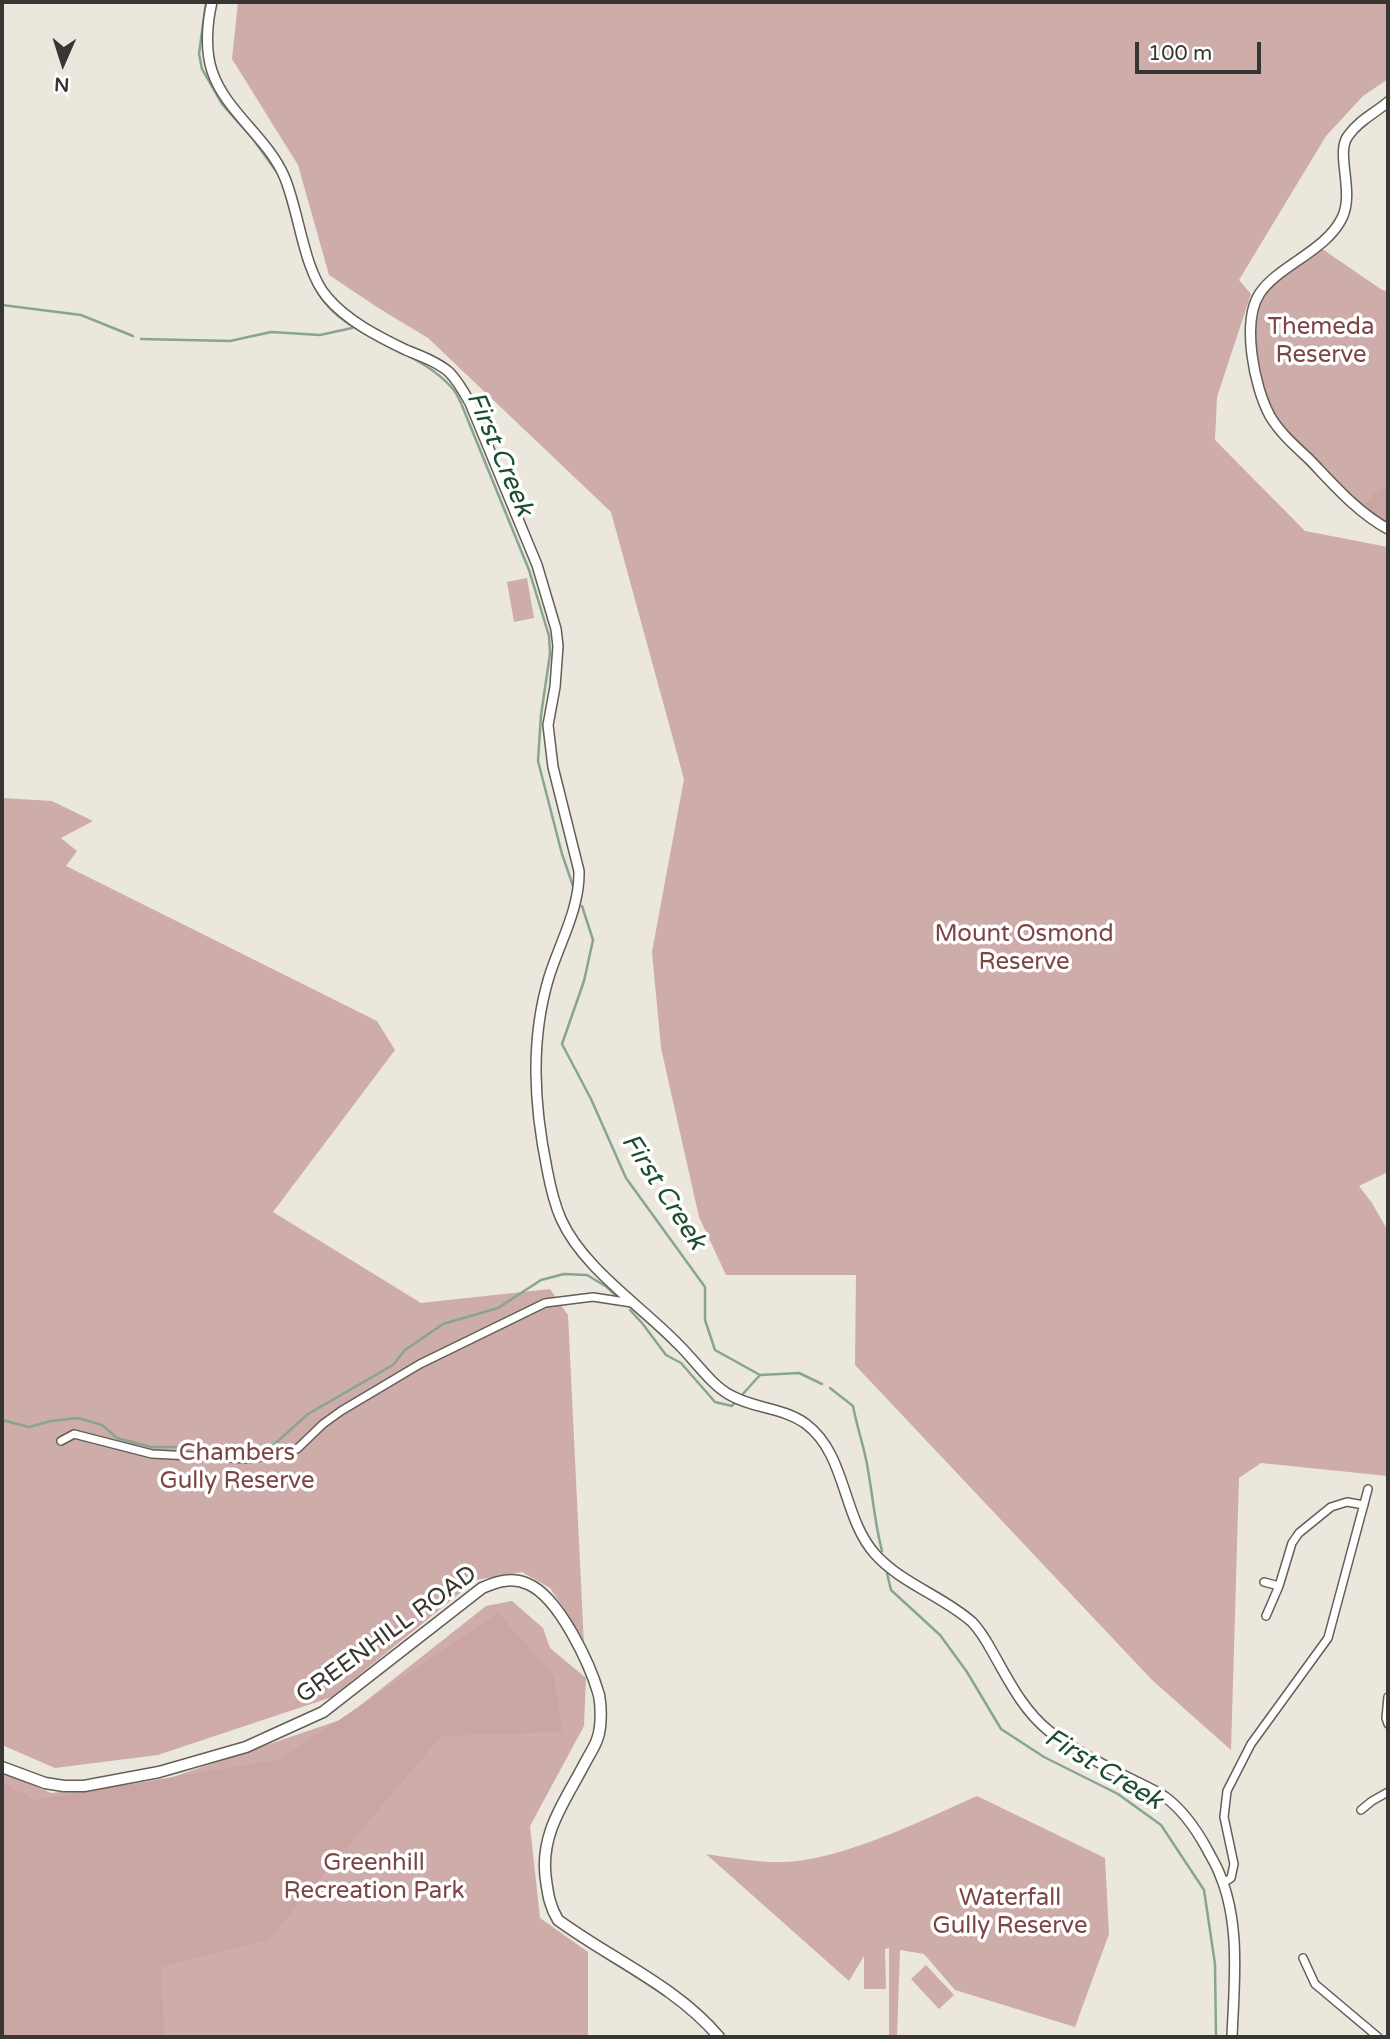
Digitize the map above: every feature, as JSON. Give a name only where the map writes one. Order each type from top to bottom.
[{"type":"main road","name":"GREENHILL ROAD","points":[[2,1767],[45,1783],[84,1786],[159,1772],[246,1747],[323,1712],[482,1588],[499,1580],[531,1585],[541,1592],[559,1613],[580,1649],[599,1695],[601,1715],[596,1745],[557,1813],[546,1841],[545,1875],[549,1903],[558,1920],[666,1991],[719,2037]]},
{"type":"street","points":[[212,2],[208,49],[215,80],[232,105],[264,142],[284,176],[313,270],[326,296],[347,316],[386,340],[438,364],[459,384],[470,403],[537,565],[556,629],[558,646],[555,687],[548,725],[553,766],[579,871],[580,885],[549,977],[538,1023],[535,1075],[538,1121],[551,1190],[561,1219],[574,1242],[592,1263],[675,1340],[726,1394],[744,1402],[789,1414],[814,1431],[831,1456],[858,1528],[874,1553],[899,1574],[971,1621],[982,1634],[1023,1704],[1037,1720],[1094,1760],[1163,1795],[1174,1804],[1200,1837],[1223,1883],[1235,1967],[1232,2037]]},
{"type":"street","points":[[1388,102],[1363,120],[1345,142],[1343,150],[1348,199],[1342,220],[1318,246],[1265,286],[1254,305],[1251,324],[1259,387],[1270,416],[1281,431],[1359,510],[1388,529]]},
{"type":"street","points":[[61,1441],[74,1434],[152,1454],[250,1459],[297,1449],[341,1411],[420,1364],[545,1303],[593,1297],[634,1303]]},
{"type":"street","points":[[1223,1883],[1231,1878],[1234,1864],[1224,1817],[1229,1785],[1251,1744],[1328,1638],[1368,1489]]},
{"type":"street","points":[[1266,1616],[1279,1586],[1292,1543],[1299,1533],[1331,1507],[1347,1502],[1364,1505]]},
{"type":"street","points":[[1264,1582],[1279,1586]]},
{"type":"street","points":[[1388,1697],[1388,1724]]},
{"type":"street","points":[[1361,1810],[1388,1792]]},
{"type":"street","points":[[1303,1958],[1315,1984],[1378,2037]]},
{"type":"green space","name":"Mount Osmond Reserve","points":[[238,2],[1388,2],[1388,79],[1363,96],[1326,136],[1239,280],[1251,294],[1217,397],[1215,440],[1305,531],[1388,547],[1388,1172],[1359,1186],[1388,1231],[1388,1476],[1261,1463],[1239,1478],[1231,1750],[1152,1680],[855,1365],[856,1275],[726,1275],[699,1217],[661,1048],[652,952],[684,779],[611,512],[428,338],[329,275],[298,165],[232,59]]},
{"type":"green space","name":"Themeda Reserve","points":[[1318,246],[1382,290],[1388,291],[1388,528],[1359,510],[1270,416],[1252,345],[1259,295]]},
{"type":"green space","points":[[527,578],[534,618],[514,622],[507,582]]},
{"type":"green space","name":"Chambers Gully Reserve","points":[[2,798],[52,801],[93,821],[61,838],[77,851],[66,866],[377,1021],[395,1050],[273,1212],[421,1303],[550,1289],[568,1315],[584,1645],[568,1614],[550,1588],[522,1572],[476,1580],[332,1697],[158,1755],[55,1768],[2,1745]]},
{"type":"green space","name":"Greenhill Recreation Park","points":[[512,1601],[543,1628],[550,1648],[586,1678],[584,1726],[530,1826],[540,1918],[588,1952],[588,2037],[129,2037],[2,1841],[2,1772],[51,1793],[161,1781],[343,1719],[486,1606]]},
{"type":"green space","name":"Waterfall Gully Reserve","points":[[977,1796],[1105,1858],[1109,1934],[1075,2027],[955,1990],[924,1954],[900,1950],[897,2037],[889,2037],[889,1948],[885,1949],[886,1989],[864,1989],[864,1956],[849,1981],[706,1854],[770,1862],[820,1857],[875,1840]]},
{"type":"green space","points":[[926,1965],[954,1995],[939,2009],[911,1979]]},
{"type":"shaded area","points":[[1388,486],[1388,529],[1359,510],[1375,493]]},
{"type":"shaded area","points":[[498,1613],[554,1676],[562,1732],[441,1736],[269,1939],[161,1966],[164,2037],[2,2037],[2,1783],[36,1800],[281,1759]]},
{"type":"waterway","name":"First Creek","points":[[206,2],[199,54],[202,69],[222,104],[253,139],[281,178]]},
{"type":"waterway","name":"First Creek","points":[[283,184],[307,269]]},
{"type":"waterway","name":"First Creek","points":[[312,281],[324,301],[339,317],[437,374],[453,389],[461,403],[529,570],[549,636],[550,654],[541,715],[538,761],[573,886]]},
{"type":"waterway","points":[[2,305],[81,315],[133,336]]},
{"type":"waterway","points":[[141,339],[230,341],[271,332],[320,335],[352,328]]},
{"type":"waterway","name":"First Creek","points":[[582,906],[593,940],[584,981],[562,1044],[591,1099],[626,1178],[705,1287],[705,1320],[715,1350],[760,1375],[799,1373],[822,1384]]},
{"type":"waterway","points":[[2,1420],[29,1427],[78,1418],[102,1425],[117,1438],[151,1447],[215,1447],[244,1454],[269,1449],[308,1414],[393,1365],[405,1350],[443,1324],[498,1308],[541,1280],[564,1274],[587,1275],[615,1295]]},
{"type":"waterway","points":[[630,1310],[666,1355],[681,1363],[715,1402],[732,1406],[736,1401]]},
{"type":"waterway","points":[[741,1396],[760,1375]]},
{"type":"waterway","name":"First Creek","points":[[830,1388],[853,1406],[867,1462],[882,1551]]},
{"type":"waterway","name":"First Creek","points":[[887,1573],[891,1590],[940,1635],[967,1672],[1001,1729],[1044,1757],[1118,1794],[1161,1825],[1204,1890],[1215,1964],[1216,2037]]}]
